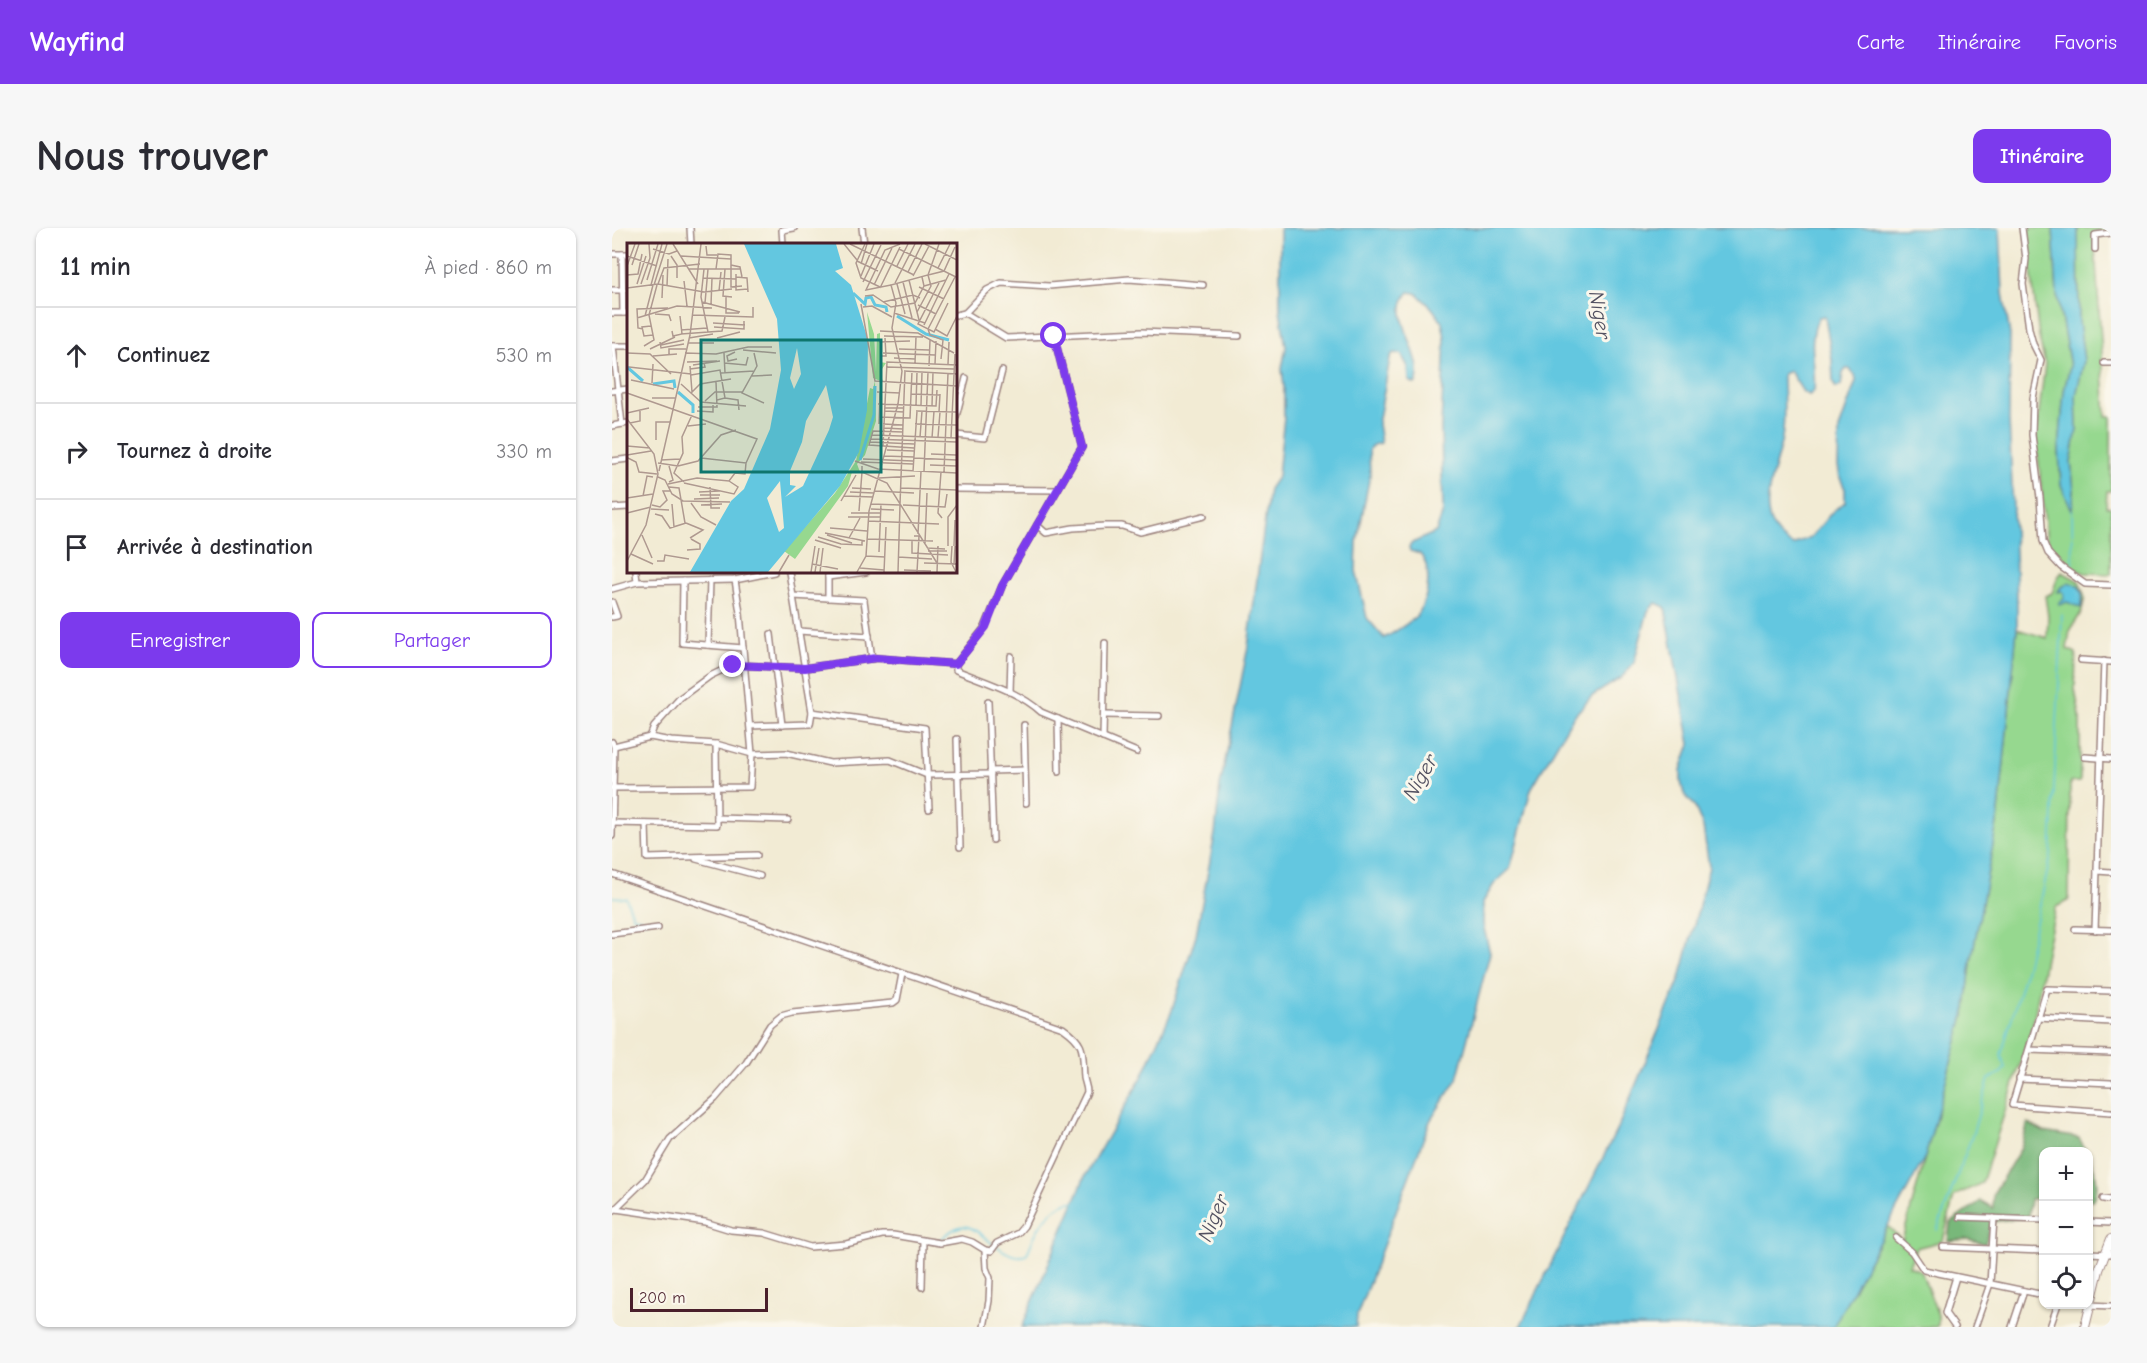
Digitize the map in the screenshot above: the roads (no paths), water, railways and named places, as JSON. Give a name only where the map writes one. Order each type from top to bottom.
[{"type":"main road","points":[[2093,1294],[2111,1239]]},
{"type":"main road","points":[[2085,1327],[2088,1309]]},
{"type":"street","points":[[690,228],[691,243]]},
{"type":"street","points":[[783,243],[782,230],[795,228]]},
{"type":"street","points":[[862,228],[864,243]]},
{"type":"street","points":[[2022,228],[2026,259],[2023,284],[2029,329],[2041,360],[2033,398],[2032,435],[2043,541],[2048,553],[2061,567],[2085,584],[2111,585]]},
{"type":"street","points":[[2095,249],[2095,235],[2111,234]]},
{"type":"street","points":[[612,254],[625,254],[623,290],[626,313],[612,313]]},
{"type":"street","points":[[957,315],[965,313],[987,290],[1002,283],[1049,286],[1129,279],[1203,285]]},
{"type":"street","points":[[612,290],[623,290]]},
{"type":"street","points":[[965,313],[1006,338],[1141,332],[1239,336]]},
{"type":"street","points":[[1054,336],[1082,447],[1002,586],[986,627],[956,664],[956,670],[1010,692],[1034,705],[1041,712],[1137,752]]},
{"type":"street","points":[[613,346],[615,391],[622,424]]},
{"type":"street","points":[[2104,363],[2111,363]]},
{"type":"street","points":[[957,435],[985,438],[1002,371]]},
{"type":"street","points":[[957,413],[966,378]]},
{"type":"street","points":[[612,426],[627,423]]},
{"type":"street","points":[[612,461],[627,459]]},
{"type":"street","points":[[957,489],[1057,490]]},
{"type":"street","points":[[612,508],[627,507]]},
{"type":"street","points":[[1037,525],[1046,533],[1105,526],[1122,526],[1140,532],[1204,516]]},
{"type":"street","points":[[636,573],[637,582]]},
{"type":"street","points":[[659,573],[659,581]]},
{"type":"street","points":[[612,589],[637,582],[735,580],[769,573]]},
{"type":"street","points":[[750,726],[810,724],[812,712],[789,573]]},
{"type":"street","points":[[828,598],[828,574],[847,573]]},
{"type":"street","points":[[708,645],[710,580]]},
{"type":"street","points":[[613,788],[750,787],[752,754],[750,726],[735,580]]},
{"type":"street","points":[[683,581],[681,643],[743,648]]},
{"type":"street","points":[[793,596],[864,600],[873,659]]},
{"type":"street","points":[[612,602],[617,616],[612,617]]},
{"type":"street","points":[[799,631],[869,636]]},
{"type":"street","points":[[771,634],[782,725]]},
{"type":"street","points":[[1103,738],[1104,643]]},
{"type":"street","points":[[1010,692],[1011,656]]},
{"type":"street","points":[[650,738],[654,727],[680,698],[710,676],[733,665],[805,668],[873,659],[956,664]]},
{"type":"street","points":[[2081,660],[2111,662]]},
{"type":"street","points":[[2095,930],[2104,661]]},
{"type":"street","points":[[988,702],[993,840]]},
{"type":"street","points":[[812,712],[925,728],[929,809]]},
{"type":"street","points":[[1104,715],[1159,716]]},
{"type":"street","points":[[1058,719],[1059,772]]},
{"type":"street","points":[[1024,725],[1026,803]]},
{"type":"street","points":[[612,836],[613,744],[650,738],[716,744],[752,754],[786,753],[830,763],[890,760],[927,775],[1025,770]]},
{"type":"street","points":[[957,739],[960,847]]},
{"type":"street","points":[[612,824],[717,825],[716,744]]},
{"type":"street","points":[[2085,757],[2111,759]]},
{"type":"street","points":[[717,818],[788,820]]},
{"type":"street","points":[[646,824],[647,858],[757,855]]},
{"type":"street","points":[[691,857],[760,876]]},
{"type":"street","points":[[2097,871],[2111,872]]},
{"type":"street","points":[[612,874],[1063,1028],[1073,1035],[1083,1051],[1086,1092],[1024,1226],[1018,1233],[996,1246],[992,1251],[962,1239],[940,1244],[893,1235],[882,1235],[846,1244],[810,1247],[764,1233],[730,1230],[705,1222],[614,1211]]},
{"type":"street","points":[[612,934],[658,928]]},
{"type":"street","points":[[2075,929],[2111,930]]},
{"type":"street","points":[[614,1211],[645,1180],[670,1138],[715,1099],[746,1063],[770,1025],[781,1016],[792,1013],[893,1003],[897,1000],[902,974]]},
{"type":"street","points":[[2111,991],[2047,989],[2012,1105],[2111,1112]]},
{"type":"street","points":[[2038,1018],[2111,1022]]},
{"type":"street","points":[[2029,1050],[2111,1053]]},
{"type":"street","points":[[2019,1079],[2111,1083]]},
{"type":"street","points":[[2103,1199],[2111,1200]]},
{"type":"street","points":[[1960,1216],[2039,1220]]},
{"type":"street","points":[[1975,1327],[1990,1284],[1994,1218]]},
{"type":"street","points":[[2093,1222],[2111,1223]]},
{"type":"street","points":[[1896,1238],[1912,1252],[1924,1270],[2039,1294]]},
{"type":"street","points":[[922,1287],[923,1241]]},
{"type":"street","points":[[1943,1247],[2039,1251]]},
{"type":"street","points":[[984,1327],[989,1301],[990,1278],[986,1268],[985,1250]]},
{"type":"street","points":[[2093,1253],[2108,1254]]},
{"type":"street","points":[[1955,1327],[1945,1313],[1956,1277]]},
{"type":"street","points":[[2012,1327],[2024,1291]]},
{"type":"street","points":[[2093,1305],[2111,1306]]},
{"type":"street","points":[[2050,1327],[2057,1309]]},
{"type":"water","name":"Niger","points":[[1280,228],[2000,228],[2003,293],[2010,335],[2009,420],[2017,629],[1999,812],[1971,962],[1966,1008],[1925,1157],[1833,1327],[1520,1327],[1619,1125],[1680,979],[1709,867],[1703,826],[1694,805],[1684,794],[1681,782],[1681,770],[1690,744],[1665,607],[1656,603],[1648,611],[1634,663],[1621,678],[1592,696],[1573,717],[1531,789],[1510,869],[1494,884],[1483,902],[1483,925],[1490,953],[1457,1079],[1430,1121],[1357,1315],[1356,1327],[1022,1327],[1085,1176],[1142,1077],[1171,1013],[1196,935],[1215,834],[1220,786],[1248,647],[1269,489],[1278,476],[1284,417],[1282,369],[1286,347],[1280,310]],"holes":[[[1409,292],[1416,293],[1432,308],[1442,322],[1445,338],[1441,428],[1443,512],[1436,532],[1412,543],[1409,547],[1410,551],[1420,554],[1427,567],[1427,591],[1419,613],[1384,638],[1367,618],[1356,571],[1357,542],[1370,475],[1369,449],[1381,443],[1378,424],[1390,358],[1393,353],[1401,354],[1408,367],[1409,381],[1415,384],[1418,374],[1417,363],[1402,313],[1403,302]],[[1825,316],[1833,383],[1836,388],[1841,386],[1846,369],[1850,369],[1856,381],[1839,429],[1838,466],[1845,489],[1845,502],[1832,512],[1812,536],[1793,545],[1779,535],[1771,522],[1768,508],[1769,493],[1783,431],[1783,374],[1790,371],[1803,392],[1809,395],[1814,391],[1813,336],[1819,317]]]},
{"type":"water","points":[[2053,228],[2078,228],[2079,322],[2084,361],[2076,395],[2077,429],[2071,462],[2074,491],[2072,510],[2061,485],[2059,450],[2064,391],[2070,366],[2057,294]]},
{"type":"water","points":[[2069,583],[2080,588],[2081,608],[2067,602],[2060,605],[2059,603],[2064,599],[2064,593],[2058,592],[2060,588]]},
{"type":"waterway","points":[[2072,510],[2073,563]]},
{"type":"waterway","points":[[1937,1230],[1972,1136],[1989,1079],[2001,1073],[2005,1068],[2001,1055],[2024,976],[2051,855],[2062,615]]},
{"type":"waterway","points":[[612,897],[626,898],[633,916],[646,921]]},
{"type":"waterway","points":[[998,1247],[1015,1256],[1026,1255],[1037,1231],[1051,1213],[1062,1205],[1075,1202]]},
{"type":"waterway","points":[[940,1240],[955,1228],[962,1226],[973,1229],[994,1245]]}]
